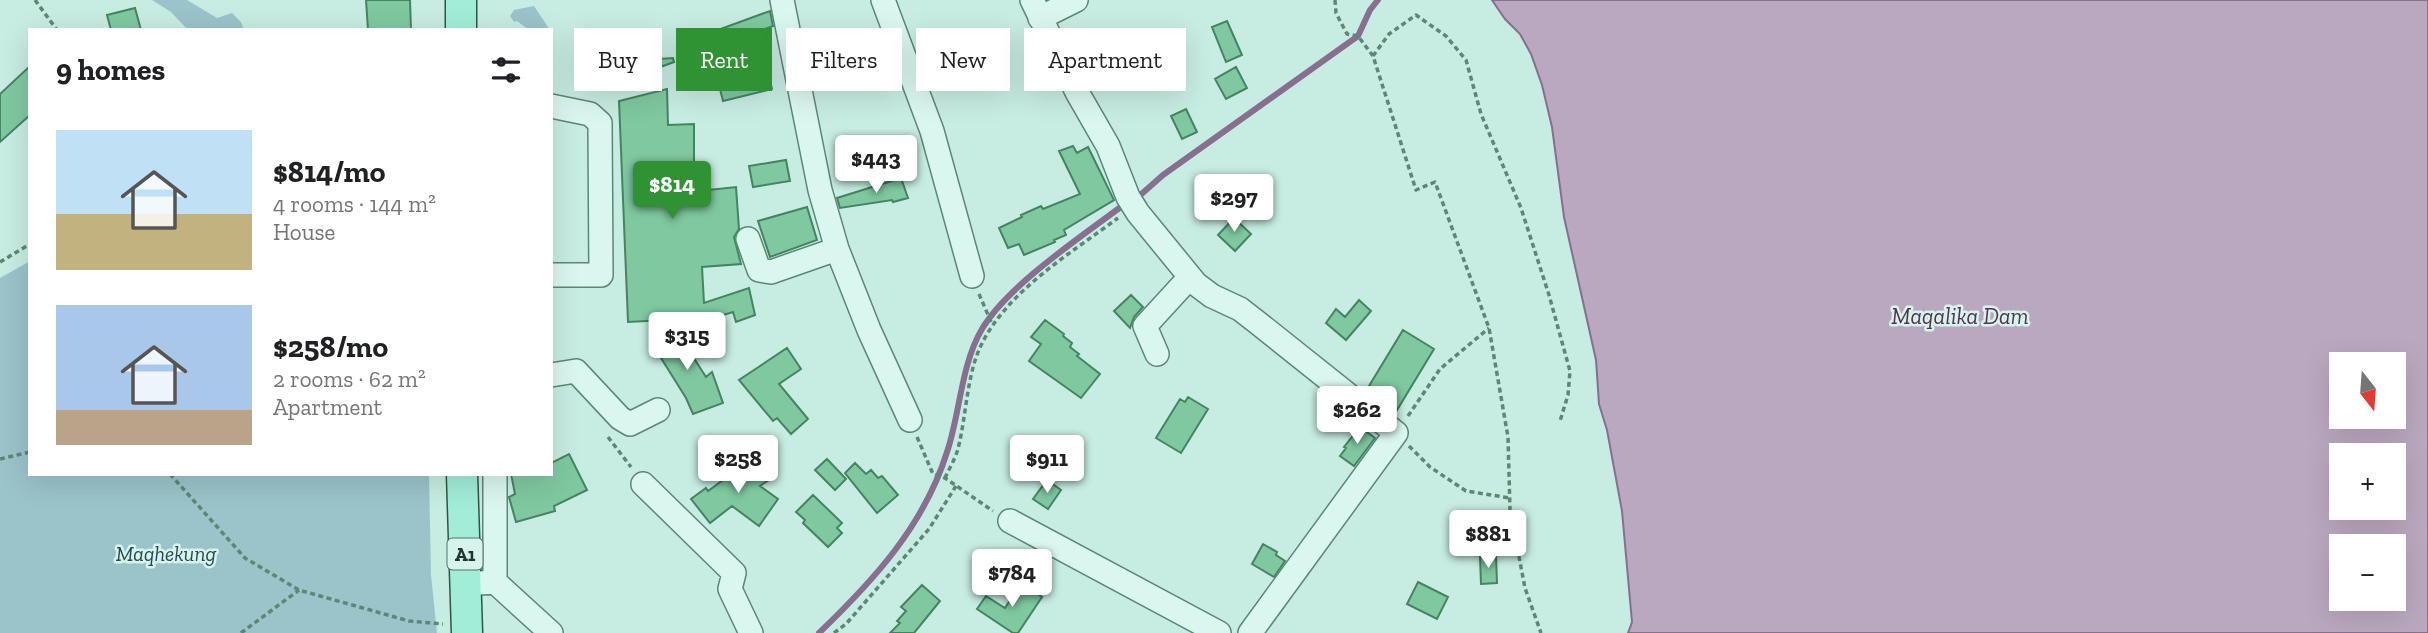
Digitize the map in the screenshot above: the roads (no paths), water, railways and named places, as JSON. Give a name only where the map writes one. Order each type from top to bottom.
[{"type":"main road","points":[[461,0],[461,28]]},
{"type":"main road","name":"A1","points":[[462,476],[480,583],[467,630]]},
{"type":"street","points":[[782,0],[820,190],[837,249],[869,330],[910,420]]},
{"type":"street","points":[[883,0],[932,131],[972,276]]},
{"type":"street","points":[[1076,0],[1036,9],[1077,92],[1108,146],[1133,206],[1196,284],[1212,296],[1240,309],[1396,433],[1250,633]]},
{"type":"street","points":[[553,106],[590,114],[600,123],[601,275],[553,275]]},
{"type":"street","points":[[748,239],[759,270],[771,272],[837,249]]},
{"type":"street","points":[[1157,354],[1145,326],[1190,277]]},
{"type":"street","points":[[553,375],[576,371],[620,418],[630,424],[658,410]]},
{"type":"street","points":[[495,476],[480,583],[551,633]]},
{"type":"street","points":[[643,484],[734,573],[730,589],[751,633]]},
{"type":"street","points":[[1010,521],[1219,633]]},
{"type":"water","name":"Maqalika Dam","points":[[1492,0],[2428,0],[2428,633],[1628,633],[1632,622],[1622,511],[1607,430],[1599,404],[1596,360],[1564,217],[1552,127],[1542,85],[1531,54],[1520,34]]},
{"type":"waterway","points":[[1137,198],[1163,175],[1358,36],[1370,10],[1378,0]]},
{"type":"waterway","points":[[819,633],[859,593],[895,551],[925,504],[947,452],[965,373],[982,329],[1026,279],[1122,206]]},
{"type":"park label","name":"Maqhekung","points":[[166,554]]}]
